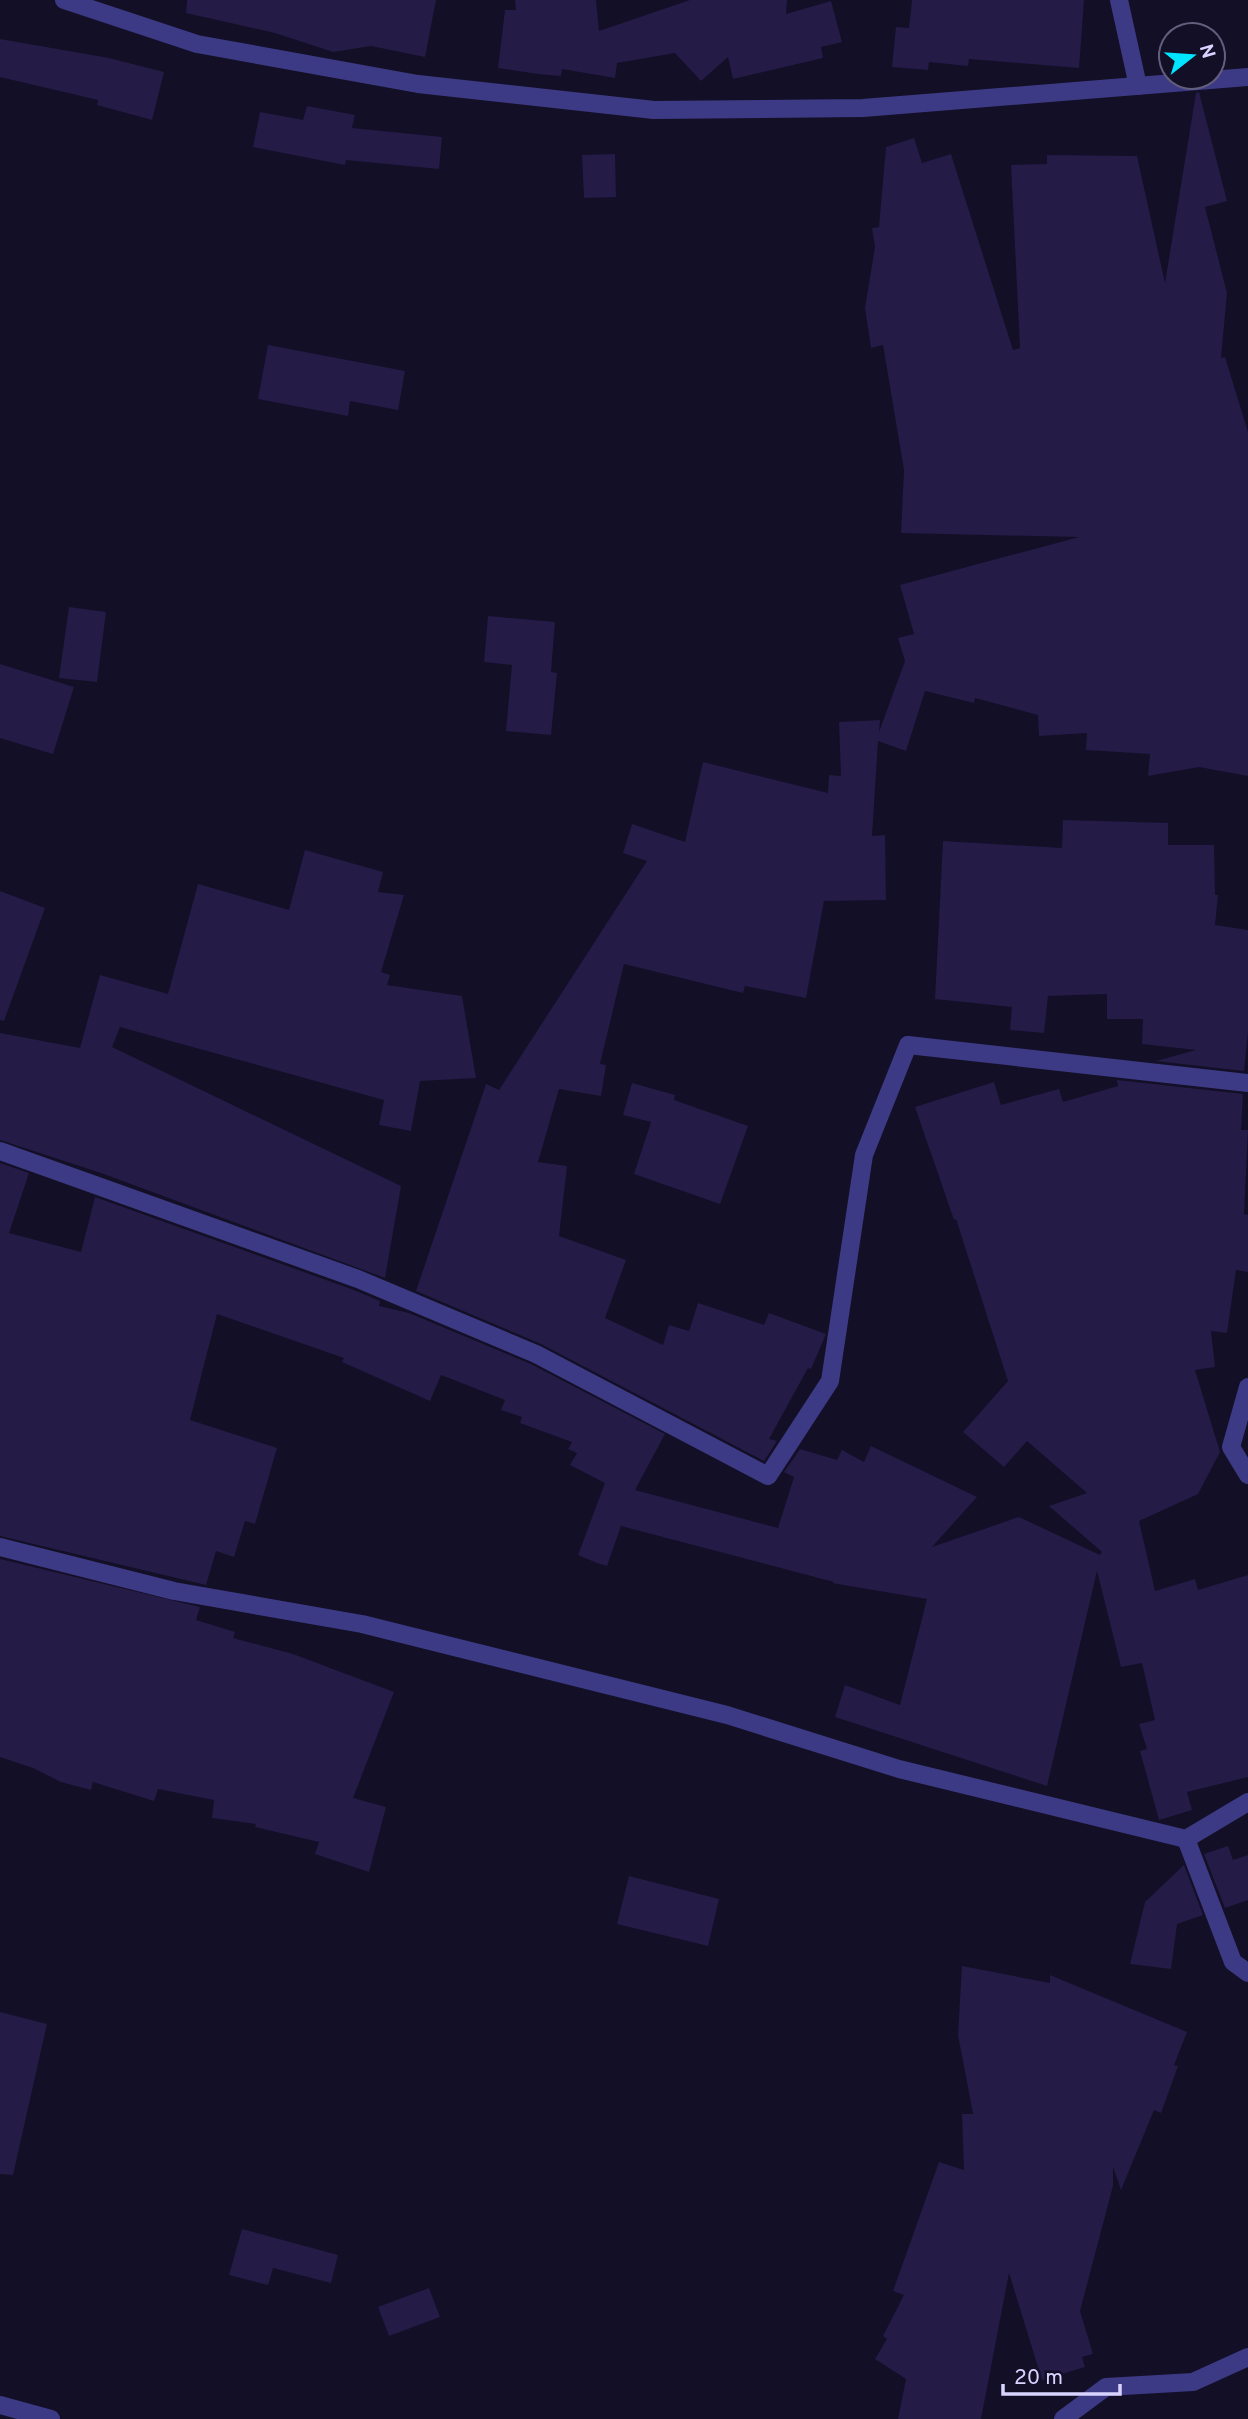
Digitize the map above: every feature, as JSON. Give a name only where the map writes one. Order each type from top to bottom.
[{"type":"street","points":[[64,0],[210,47],[418,84],[654,110],[863,108],[1248,77]]},
{"type":"street","points":[[1119,0],[1138,86]]},
{"type":"street","points":[[0,1151],[358,1279],[523,1349],[768,1476],[830,1381],[864,1155],[908,1045],[1248,1083]]},
{"type":"street","points":[[1248,1387],[1231,1447],[1248,1475]]},
{"type":"street","points":[[0,1547],[174,1591],[389,1631],[727,1715],[899,1769],[1186,1839],[1248,1802]]},
{"type":"street","points":[[1186,1839],[1233,1962],[1248,1973]]},
{"type":"street","points":[[1063,2419],[1106,2387],[1193,2382],[1248,2357]]},
{"type":"street","points":[[0,2405],[51,2419]]},
{"type":"building","points":[[187,0],[436,0],[425,57],[371,46],[333,52],[275,33],[186,13]]},
{"type":"building","points":[[515,0],[596,0],[599,31],[690,0],[787,0],[786,14],[831,1],[842,42],[821,47],[823,58],[733,79],[728,57],[701,81],[675,53],[617,63],[615,78],[562,69],[561,76],[538,74],[498,68],[505,10],[516,10]]},
{"type":"building","points":[[912,0],[1084,0],[1079,68],[969,59],[968,66],[929,62],[928,70],[892,67],[896,27],[909,28]]},
{"type":"building","points":[[0,39],[109,58],[164,72],[152,120],[97,105],[98,100],[0,77]]},
{"type":"building","points":[[1199,92],[1227,201],[1205,207],[1227,293],[1221,358],[1225,357],[1248,432],[1248,776],[1199,767],[1148,776],[1150,754],[1086,750],[1087,733],[1039,736],[1038,715],[975,698],[974,703],[925,691],[906,751],[878,741],[872,836],[885,835],[886,900],[824,901],[806,998],[745,986],[743,993],[624,964],[600,1064],[606,1065],[601,1096],[559,1089],[538,1162],[567,1166],[559,1236],[626,1260],[605,1318],[663,1345],[669,1325],[689,1331],[698,1303],[764,1325],[769,1313],[826,1334],[811,1369],[808,1368],[769,1439],[777,1441],[764,1461],[541,1344],[416,1291],[486,1084],[499,1090],[647,861],[623,853],[632,824],[685,842],[703,762],[828,793],[829,775],[841,776],[839,722],[880,720],[879,732],[905,661],[898,638],[914,634],[900,585],[1079,537],[901,533],[904,470],[883,345],[871,348],[865,308],[875,247],[872,228],[879,227],[886,147],[914,138],[922,163],[951,154],[1013,350],[1020,348],[1011,165],[1047,164],[1047,155],[1137,156],[1165,283],[1196,93]]},
{"type":"building","points":[[307,106],[355,115],[352,128],[442,137],[439,169],[346,160],[345,165],[253,147],[260,112],[303,120]]},
{"type":"building","points":[[615,154],[616,197],[584,198],[582,155]]},
{"type":"building","points":[[268,345],[405,371],[398,410],[350,401],[348,416],[258,399]]},
{"type":"building","points":[[69,607],[106,612],[97,682],[59,678]]},
{"type":"building","points":[[488,616],[555,622],[551,672],[557,673],[551,735],[506,731],[512,665],[484,662]]},
{"type":"building","points":[[0,664],[74,687],[53,754],[0,738]]},
{"type":"building","points":[[1063,820],[1168,823],[1168,845],[1214,845],[1215,895],[1218,895],[1215,925],[1248,930],[1248,1032],[1244,1071],[1156,1061],[1196,1050],[1142,1044],[1143,1019],[1107,1019],[1107,994],[1048,996],[1044,1033],[1010,1030],[1012,1007],[935,999],[943,841],[1062,848]]},
{"type":"building","points":[[305,850],[383,872],[378,892],[404,895],[381,972],[390,975],[387,985],[462,996],[476,1078],[420,1081],[411,1131],[379,1125],[384,1100],[120,1027],[112,1047],[401,1186],[385,1278],[101,1173],[0,1140],[0,1033],[80,1048],[100,975],[168,994],[198,884],[289,910]]},
{"type":"building","points":[[0,891],[45,908],[4,1021],[0,1020]]},
{"type":"building","points":[[1117,1080],[1243,1094],[1241,1130],[1248,1130],[1244,1214],[1248,1215],[1248,1272],[1236,1270],[1227,1333],[1211,1331],[1215,1367],[1195,1370],[1220,1452],[1198,1494],[1139,1521],[1155,1591],[1195,1579],[1198,1590],[1248,1575],[1248,1777],[1187,1792],[1192,1810],[1159,1820],[1140,1751],[1147,1749],[1139,1724],[1155,1720],[1142,1663],[1121,1667],[1097,1571],[1047,1786],[835,1717],[845,1685],[900,1705],[927,1599],[832,1583],[834,1582],[621,1526],[607,1566],[597,1563],[578,1555],[605,1483],[570,1465],[577,1453],[568,1449],[572,1442],[520,1423],[522,1417],[501,1410],[505,1400],[441,1375],[430,1401],[342,1362],[344,1358],[217,1314],[190,1420],[277,1448],[255,1524],[245,1521],[234,1557],[216,1551],[206,1585],[0,1536],[0,1163],[29,1173],[9,1233],[81,1252],[95,1197],[354,1290],[380,1301],[379,1306],[409,1313],[531,1364],[665,1434],[635,1490],[778,1528],[794,1477],[784,1472],[800,1449],[837,1460],[842,1450],[864,1462],[871,1446],[977,1497],[932,1547],[1019,1517],[1100,1555],[1102,1552],[1049,1506],[1087,1493],[1027,1441],[1004,1467],[963,1432],[1008,1381],[956,1219],[954,1220],[915,1107],[994,1082],[1001,1105],[1059,1089],[1063,1102],[1118,1086]]},
{"type":"building","points":[[632,1083],[675,1095],[674,1100],[748,1126],[720,1204],[634,1174],[651,1122],[623,1115]]},
{"type":"building","points":[[0,1559],[200,1607],[196,1620],[235,1632],[233,1638],[293,1654],[394,1692],[353,1798],[386,1807],[369,1872],[315,1854],[319,1842],[255,1827],[256,1824],[212,1818],[214,1800],[158,1789],[154,1801],[93,1782],[91,1790],[61,1782],[33,1768],[0,1757]]},
{"type":"building","points":[[1228,1846],[1233,1860],[1248,1855],[1248,1900],[1225,1908],[1204,1854]]},
{"type":"building","points":[[1184,1865],[1203,1915],[1177,1924],[1171,1969],[1130,1964],[1145,1902]]},
{"type":"building","points":[[629,1876],[719,1899],[708,1946],[617,1924]]},
{"type":"building","points":[[962,1966],[1050,1983],[1050,1975],[1187,2032],[1174,2065],[1178,2066],[1161,2113],[1154,2110],[1121,2190],[1113,2167],[1113,2186],[1080,2311],[1093,2354],[1082,2357],[1085,2367],[1042,2380],[1009,2273],[981,2419],[898,2419],[906,2379],[875,2359],[887,2339],[883,2336],[904,2295],[893,2291],[939,2162],[964,2170],[962,2114],[973,2114],[958,2035]]},
{"type":"building","points":[[0,2012],[47,2024],[13,2175],[0,2174]]},
{"type":"building","points":[[242,2229],[338,2255],[331,2283],[273,2268],[268,2285],[229,2275]]},
{"type":"building","points":[[429,2288],[440,2317],[389,2336],[378,2307]]}]
